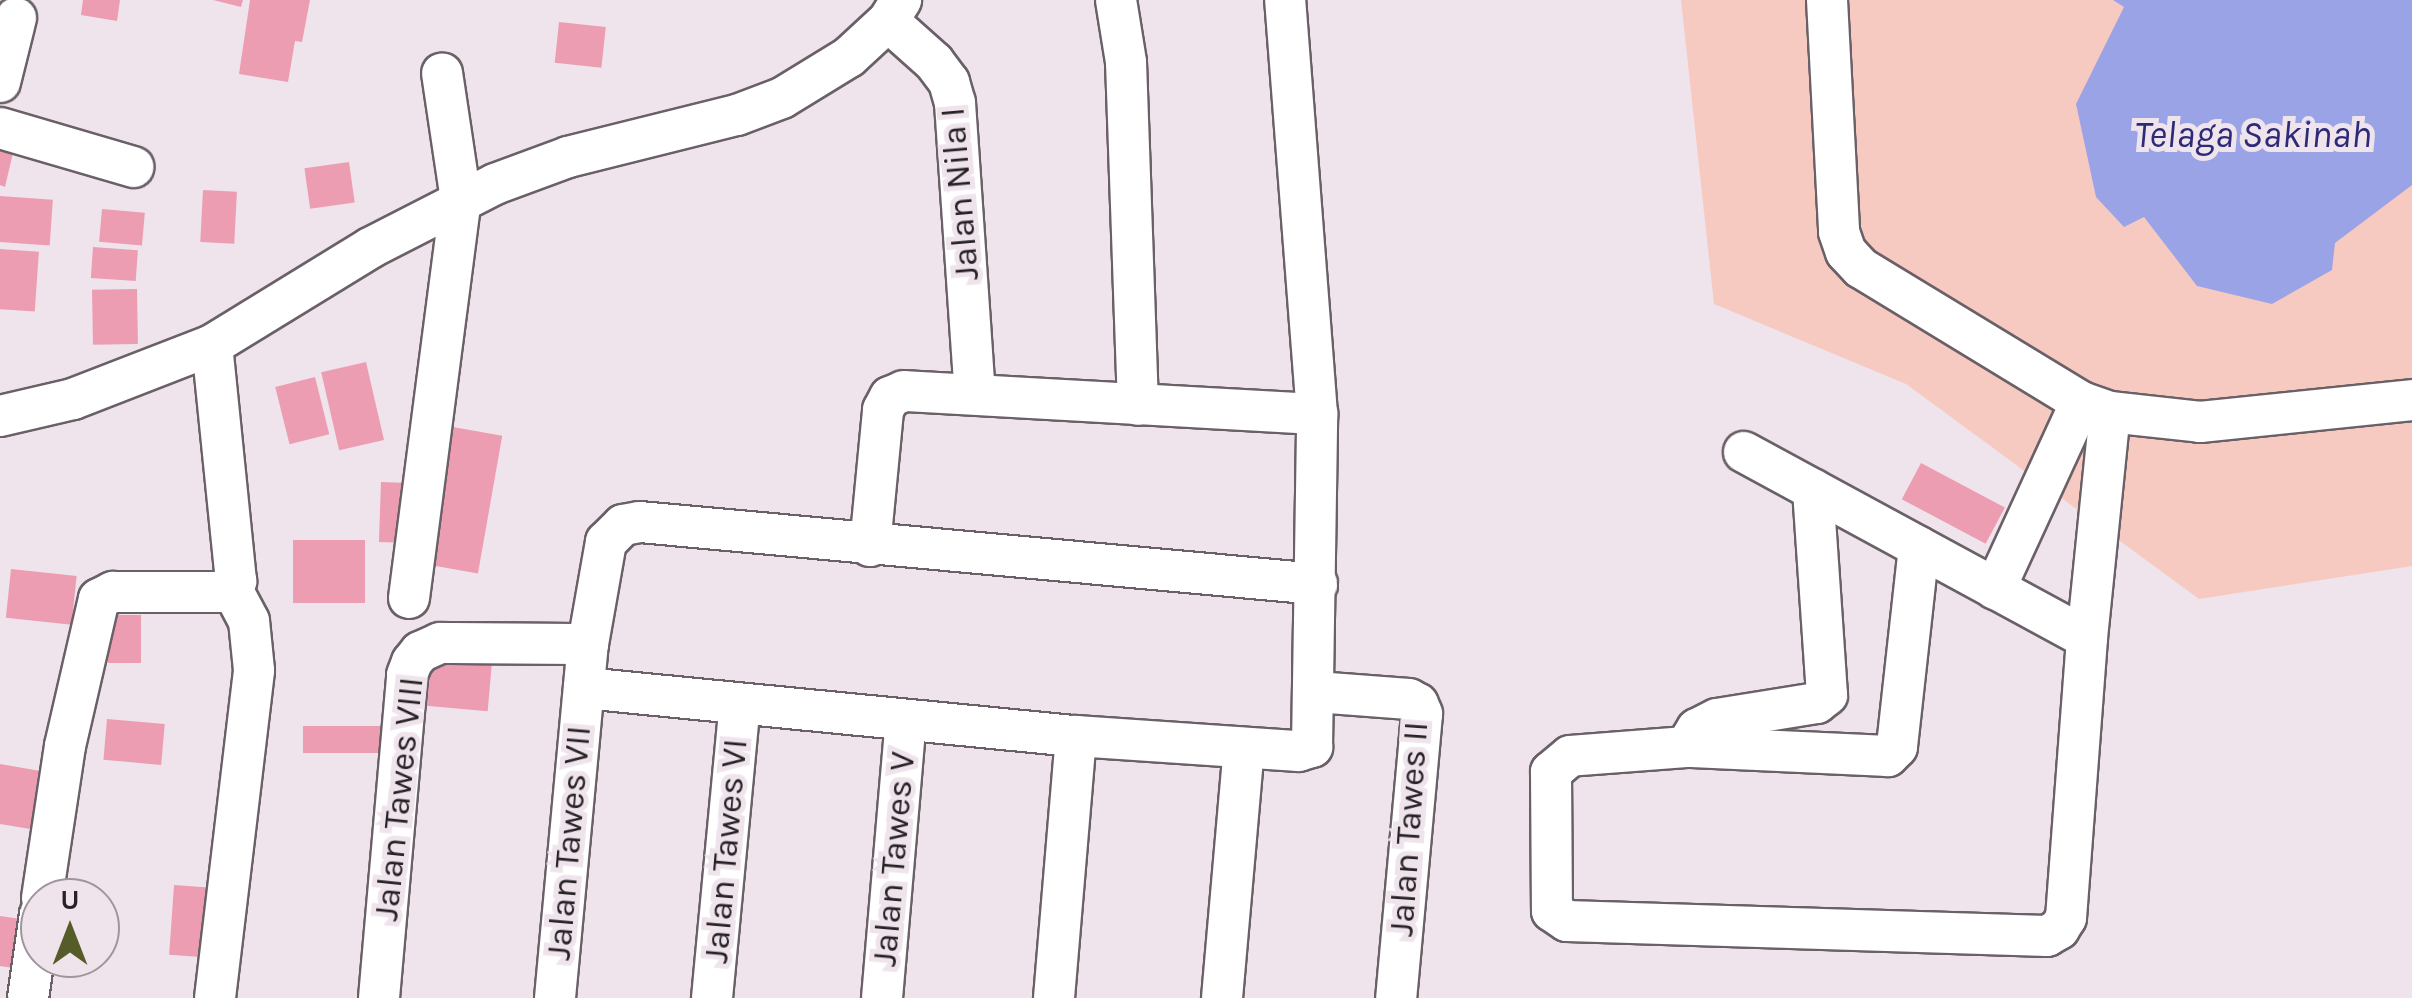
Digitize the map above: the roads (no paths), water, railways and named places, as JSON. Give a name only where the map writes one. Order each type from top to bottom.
[{"type":"street","points":[[1116,0],[1126,62],[1138,405]]},
{"type":"street","points":[[584,688],[1076,736],[1298,751],[1312,746],[1316,692],[1318,414],[1284,0]]},
{"type":"street","points":[[1828,0],[1839,232],[1846,252],[1861,268],[2095,407],[2200,422],[2412,400]]},
{"type":"street","points":[[0,416],[73,399],[212,344],[370,248],[461,200],[568,158],[670,128],[736,115],[782,98],[820,79],[894,11]]},
{"type":"street","name":"Jalan Nila I","points":[[894,11],[948,82],[956,103],[974,394]]},
{"type":"street","points":[[0,82],[16,18]]},
{"type":"street","points":[[409,598],[461,200],[442,72]]},
{"type":"street","points":[[0,128],[133,167]]},
{"type":"street","points":[[45,878],[64,746],[99,599],[113,592],[222,592],[231,587],[238,570],[212,344]]},
{"type":"street","points":[[870,546],[884,410],[890,397],[904,391],[1318,414]]},
{"type":"street","points":[[1995,588],[2095,407]]},
{"type":"street","points":[[1919,547],[1902,736],[1888,756],[1686,747],[1570,756],[1558,762],[1551,772],[1552,911],[1567,921],[2047,936],[2066,918],[2087,638],[2095,407]]},
{"type":"street","points":[[1744,452],[2087,638]]},
{"type":"street","points":[[1686,747],[1698,729],[1717,719],[1817,703],[1827,694],[1813,490]]},
{"type":"street","name":"Jalan Tawes VII","points":[[555,998],[588,644],[606,542],[623,525],[640,522],[1317,584]]},
{"type":"street","points":[[216,998],[254,670],[249,622],[231,587]]},
{"type":"street","name":"Jalan Tawes VIII","points":[[379,998],[407,675],[412,662],[420,652],[440,643],[588,644]]},
{"type":"street","name":"Jalan Tawes II","points":[[1316,692],[1408,699],[1418,704],[1422,714],[1396,998]]},
{"type":"street","name":"Jalan Tawes VI","points":[[712,998],[740,704]]},
{"type":"street","name":"Jalan Tawes V","points":[[882,998],[906,720]]},
{"type":"street","points":[[1054,998],[1076,736]]},
{"type":"street","points":[[1222,998],[1244,748]]},
{"type":"water","name":"Telaga Sakinah","points":[[2113,0],[2412,0],[2412,185],[2335,243],[2332,270],[2272,304],[2197,286],[2144,217],[2124,227],[2096,197],[2076,104],[2124,7]]}]
